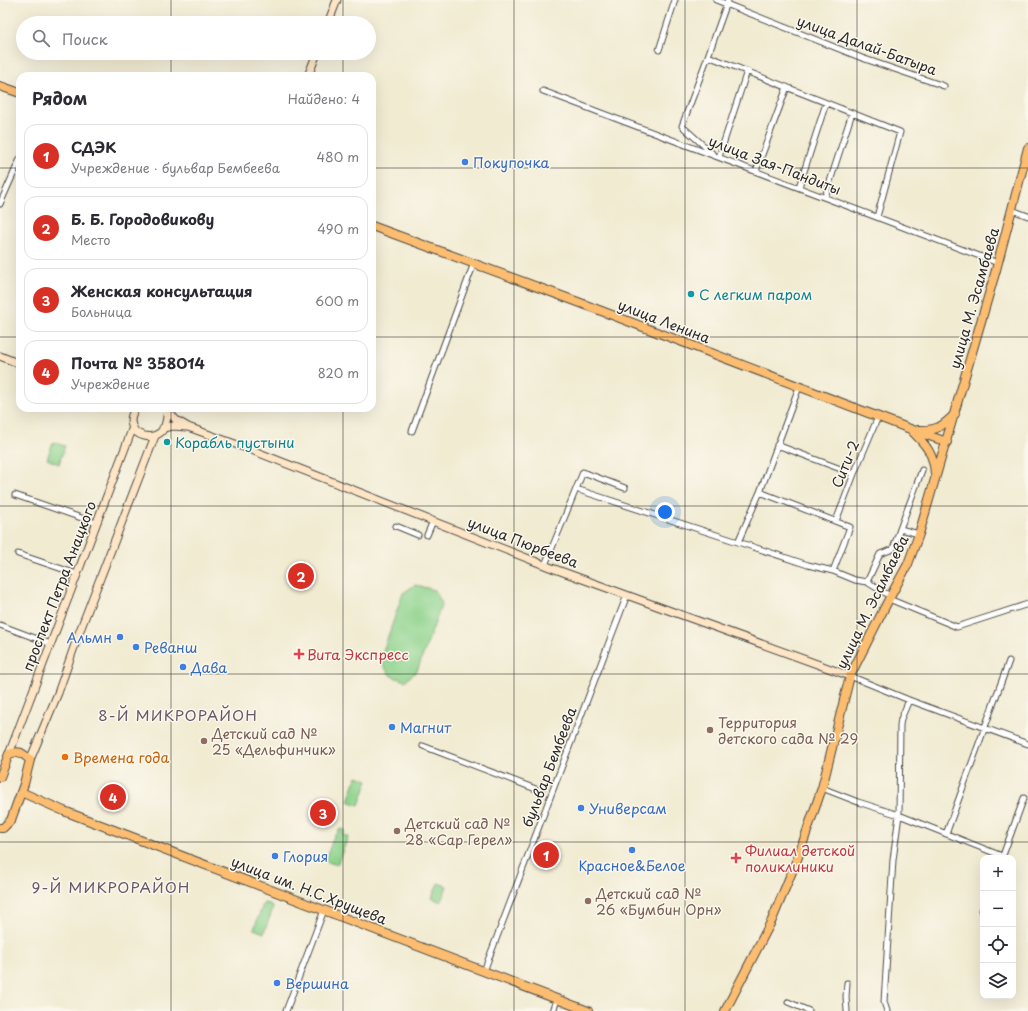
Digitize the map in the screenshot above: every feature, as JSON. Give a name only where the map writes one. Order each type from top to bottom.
[{"type":"main road","points":[[331,16],[337,0]]},
{"type":"main road","points":[[310,72],[314,60]]},
{"type":"main road","points":[[0,86],[16,92]]},
{"type":"main road","name":"улица М. Эсамбаева","points":[[725,1011],[772,920],[798,857],[822,788],[850,676],[889,597],[908,564],[919,534],[936,480],[998,263],[1028,148]]},
{"type":"main road","name":"улица Ленина","points":[[376,227],[947,442]]},
{"type":"main road","points":[[0,356],[16,362]]},
{"type":"main road","points":[[134,412],[131,420],[133,427],[139,434],[150,437],[160,433],[164,428],[167,412]]},
{"type":"main road","points":[[170,412],[176,420],[188,428]]},
{"type":"main road","points":[[910,429],[924,430],[938,428],[945,424],[955,414]]},
{"type":"main road","points":[[164,428],[173,426],[188,428]]},
{"type":"main road","name":"проспект Петра Анацкого","points":[[0,777],[133,427]]},
{"type":"main road","name":"улица Пюрбеева","points":[[188,428],[255,452],[545,565],[850,676]]},
{"type":"main road","points":[[910,429],[926,446],[934,460],[936,480]]},
{"type":"main road","points":[[0,828],[3,828],[11,820],[30,760],[58,693],[155,436]]},
{"type":"main road","points":[[9,754],[16,751],[23,753],[30,760]]},
{"type":"main road","name":"улица им. Н.С.Хрущева","points":[[21,792],[64,811],[588,1011]]},
{"type":"street","points":[[659,50],[675,0]]},
{"type":"street","name":"улица Далай-Батыра","points":[[716,0],[727,2],[862,58],[944,86]]},
{"type":"street","points":[[727,2],[682,126],[717,156],[747,71]]},
{"type":"street","points":[[708,56],[900,132],[877,217]]},
{"type":"street","points":[[756,171],[787,87]]},
{"type":"street","name":"улица Зая-Пандиты","points":[[543,91],[998,263]]},
{"type":"street","points":[[799,187],[826,103]]},
{"type":"street","points":[[825,197],[852,113]]},
{"type":"street","points":[[0,204],[16,167]]},
{"type":"street","points":[[1012,210],[1028,216]]},
{"type":"street","points":[[412,431],[474,263]]},
{"type":"street","points":[[738,542],[760,492],[799,387]]},
{"type":"street","name":"Сити-2","points":[[836,521],[878,417]]},
{"type":"street","points":[[778,445],[854,474]]},
{"type":"street","points":[[867,582],[880,554],[893,550],[922,470]]},
{"type":"street","points":[[545,565],[583,472],[625,488]]},
{"type":"street","points":[[576,489],[808,565],[833,571],[855,580],[867,582],[889,597],[957,627],[1028,604]]},
{"type":"street","points":[[760,492],[850,527],[833,571]]},
{"type":"street","points":[[14,495],[96,523]]},
{"type":"street","points":[[427,535],[432,521]]},
{"type":"street","points":[[396,526],[418,535]]},
{"type":"street","points":[[900,529],[919,534]]},
{"type":"street","points":[[18,554],[77,574]]},
{"type":"street","name":"бульвар Бембеева","points":[[484,971],[627,595]]},
{"type":"street","points":[[0,625],[51,644]]},
{"type":"street","points":[[946,834],[1009,661]]},
{"type":"street","points":[[850,676],[1028,744]]},
{"type":"street","points":[[885,1010],[884,1002],[893,860],[898,816],[900,724],[910,700]]},
{"type":"street","name":"бульвар Бембеева","points":[[423,746],[541,791],[546,778]]},
{"type":"street","points":[[822,788],[946,834],[997,855]]},
{"type":"street","points":[[1003,855],[1024,798]]},
{"type":"street","points":[[286,1011],[324,910]]},
{"type":"street","points":[[847,983],[847,1011]]},
{"type":"street","points":[[553,1011],[557,1000]]},
{"type":"street","points":[[788,1002],[809,1011]]},
{"type":"green space","points":[[53,442],[65,446],[59,464],[47,459]]},
{"type":"green space","points":[[415,585],[435,590],[442,604],[417,671],[405,681],[391,676],[383,665],[383,651],[403,593]]},
{"type":"green space","points":[[357,776],[368,780],[359,805],[348,801]]},
{"type":"green space","points":[[340,829],[345,830],[343,835],[348,837],[337,865],[325,861],[334,836]]},
{"type":"green space","points":[[438,883],[447,886],[441,902],[432,898]]},
{"type":"green space","points":[[264,903],[270,904],[273,908],[264,933],[254,929]]},
{"type":"place","name":"Покупочка","points":[[465,162]]},
{"type":"place","name":"С легким паром","points":[[691,294]]},
{"type":"place","name":"Корабль пустыни","points":[[167,442]]},
{"type":"place","name":"Б. Б. Городовикову","points":[[301,576]]},
{"type":"place","name":"Альмн","points":[[120,637]]},
{"type":"place","name":"Реванш","points":[[136,647]]},
{"type":"place","name":"Вита Экспресс","points":[[299,654]]},
{"type":"place","name":"Дава","points":[[183,667]]},
{"type":"place","name":"Магнит","points":[[392,727]]},
{"type":"place","name":"Территория детского сада № 29","points":[[710,730]]},
{"type":"place","name":"Детский сад № 25 «Дельфинчик»","points":[[204,741]]},
{"type":"place","name":"Времена года","points":[[65,757]]},
{"type":"place","name":"Почта № 358014","points":[[113,797]]},
{"type":"place","name":"Универсам","points":[[581,808]]},
{"type":"place","name":"Женская консультация","points":[[323,813]]},
{"type":"place","name":"Детский сад № 28 «Сар Герел»","points":[[397,831]]},
{"type":"place","name":"Красное&Белое","points":[[632,850]]},
{"type":"place","name":"СДЭК","points":[[546,855]]},
{"type":"place","name":"Глория","points":[[275,856]]},
{"type":"place","name":"Филиал детской поликлиники","points":[[736,858]]},
{"type":"place","name":"Детский сад № 26 «Бумбин Орн»","points":[[588,901]]},
{"type":"place","name":"Вершина","points":[[277,983]]},
{"type":"district","name":"8-Й МИКРОРАЙОН","points":[[178,714]]},
{"type":"district","name":"9-Й МИКРОРАЙОН","points":[[111,886]]}]
